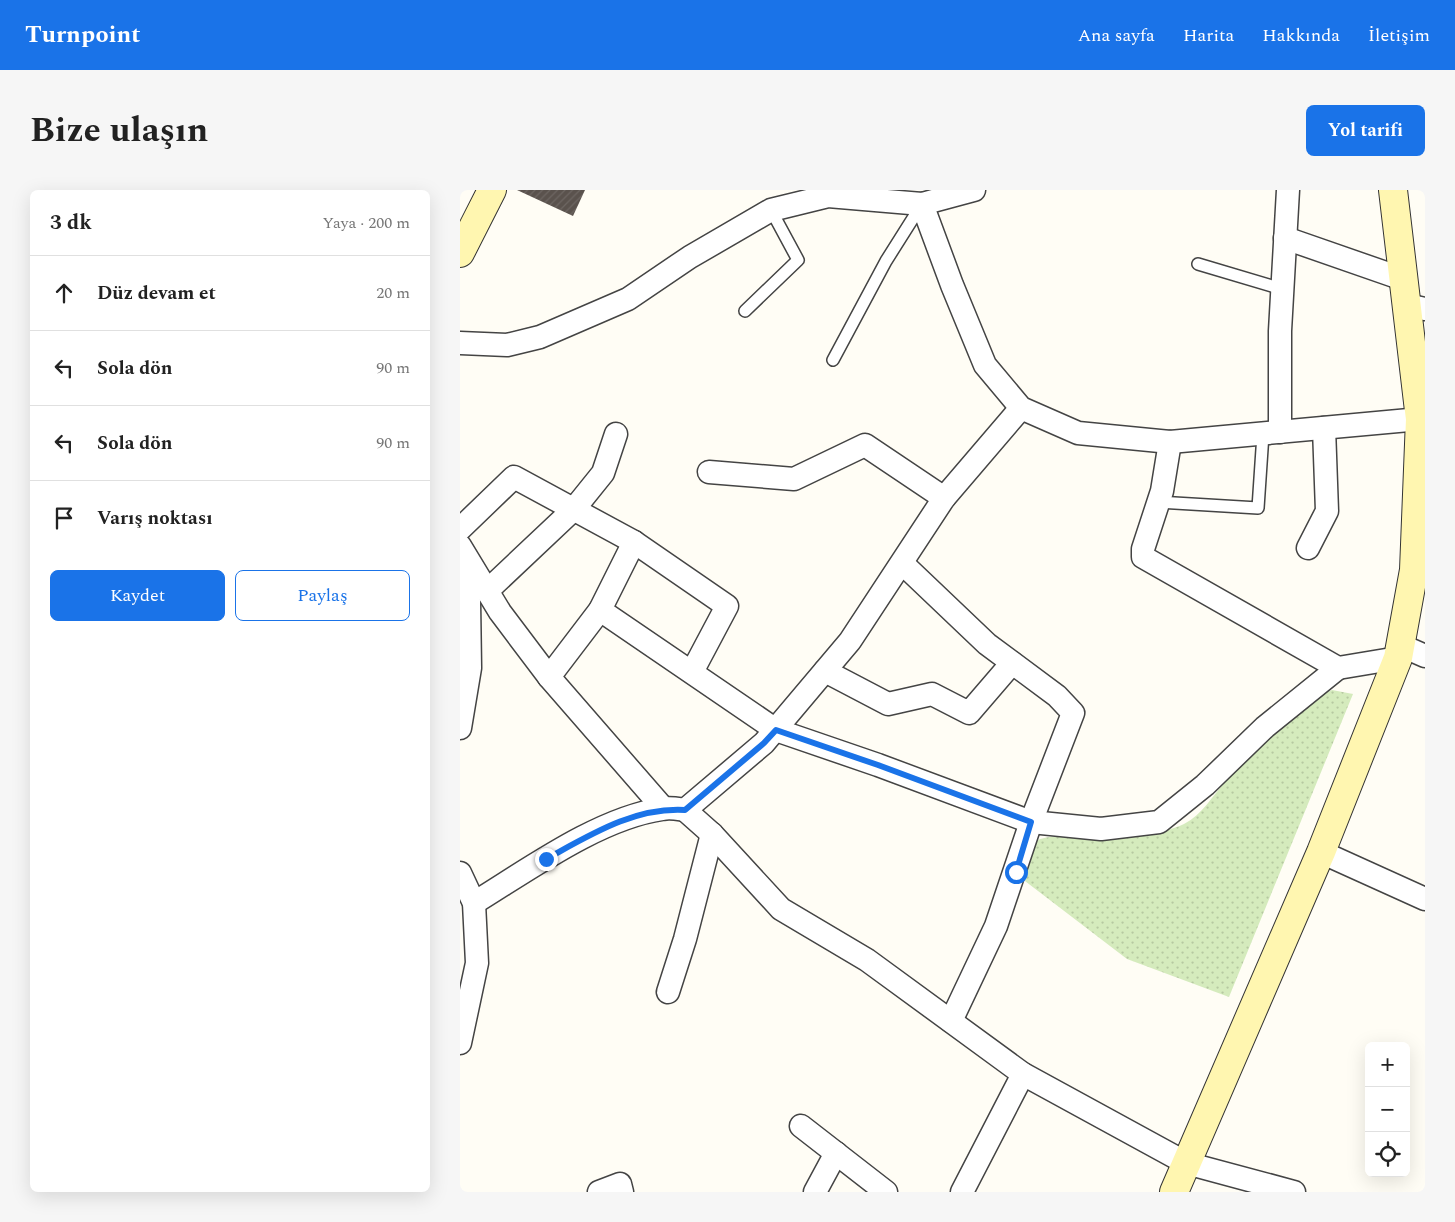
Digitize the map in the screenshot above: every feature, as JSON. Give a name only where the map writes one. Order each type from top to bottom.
[{"type":"street","points":[[460,253],[492,190]]},
{"type":"street","points":[[1272,433],[1288,190]]},
{"type":"street","points":[[1174,1192],[1321,852],[1399,651],[1420,545],[1422,426],[1412,298],[1393,190]]},
{"type":"street","points":[[460,343],[507,345],[549,333],[628,299],[690,257],[795,197],[828,196],[922,204],[966,191]]},
{"type":"street","points":[[922,204],[952,285],[985,365],[1021,408],[1078,433],[1170,442],[1324,428],[1422,426]]},
{"type":"street","points":[[1285,238],[1412,298]]},
{"type":"street","points":[[685,810],[764,743],[776,730],[850,641],[903,564],[944,498],[1021,408]]},
{"type":"street","points":[[1308,548],[1327,511],[1324,428]]},
{"type":"street","points":[[487,591],[574,509],[603,473],[616,434]]},
{"type":"street","points":[[1170,442],[1158,502],[1143,549],[1143,558],[1338,668]]},
{"type":"street","points":[[709,472],[794,479],[864,445],[944,498]]},
{"type":"street","points":[[460,530],[514,477],[634,542],[727,606],[692,672]]},
{"type":"street","points":[[549,677],[600,610],[634,542]]},
{"type":"street","points":[[460,546],[500,612],[549,677],[663,808]]},
{"type":"street","points":[[460,562],[469,600],[470,668],[460,728]]},
{"type":"street","points":[[903,564],[987,644],[1057,696],[1073,713],[1031,822],[996,926],[951,1021]]},
{"type":"street","points":[[600,610],[776,730],[878,765],[1031,822],[1101,829],[1159,822],[1204,785],[1265,727],[1338,668],[1399,651],[1425,656]]},
{"type":"street","points":[[825,671],[888,704],[932,694],[969,713],[1012,663]]},
{"type":"street","points":[[474,903],[546,859],[610,824],[663,808],[685,810],[712,834],[781,909],[867,960],[1023,1074],[1186,1163],[1294,1192]]},
{"type":"street","points":[[668,992],[685,938],[712,834]]},
{"type":"street","points":[[1321,852],[1425,899]]},
{"type":"street","points":[[460,873],[474,903],[477,963],[460,1043]]},
{"type":"street","points":[[962,1192],[1023,1074]]},
{"type":"street","points":[[800,1126],[886,1192]]},
{"type":"street","points":[[815,1192],[836,1153]]},
{"type":"street","points":[[599,1192],[620,1184],[622,1192]]},
{"type":"lane","points":[[833,360],[886,261],[922,204]]},
{"type":"lane","points":[[745,311],[798,260],[770,210]]},
{"type":"lane","points":[[1198,264],[1282,289]]},
{"type":"lane","points":[[1158,502],[1258,508],[1272,433]]},
{"type":"green space","points":[[1332,690],[1353,694],[1229,997],[1127,959],[1021,878],[1035,841],[1042,838],[1057,836],[1095,839],[1129,837],[1153,834],[1175,828],[1191,820],[1236,770],[1276,730],[1305,705]]},
{"type":"building","points":[[517,190],[585,190],[573,216]]},
{"type":"route","points":[[546,859],[610,824],[663,808],[685,810],[764,743],[776,730],[878,765],[1031,822],[1016,872]]}]
